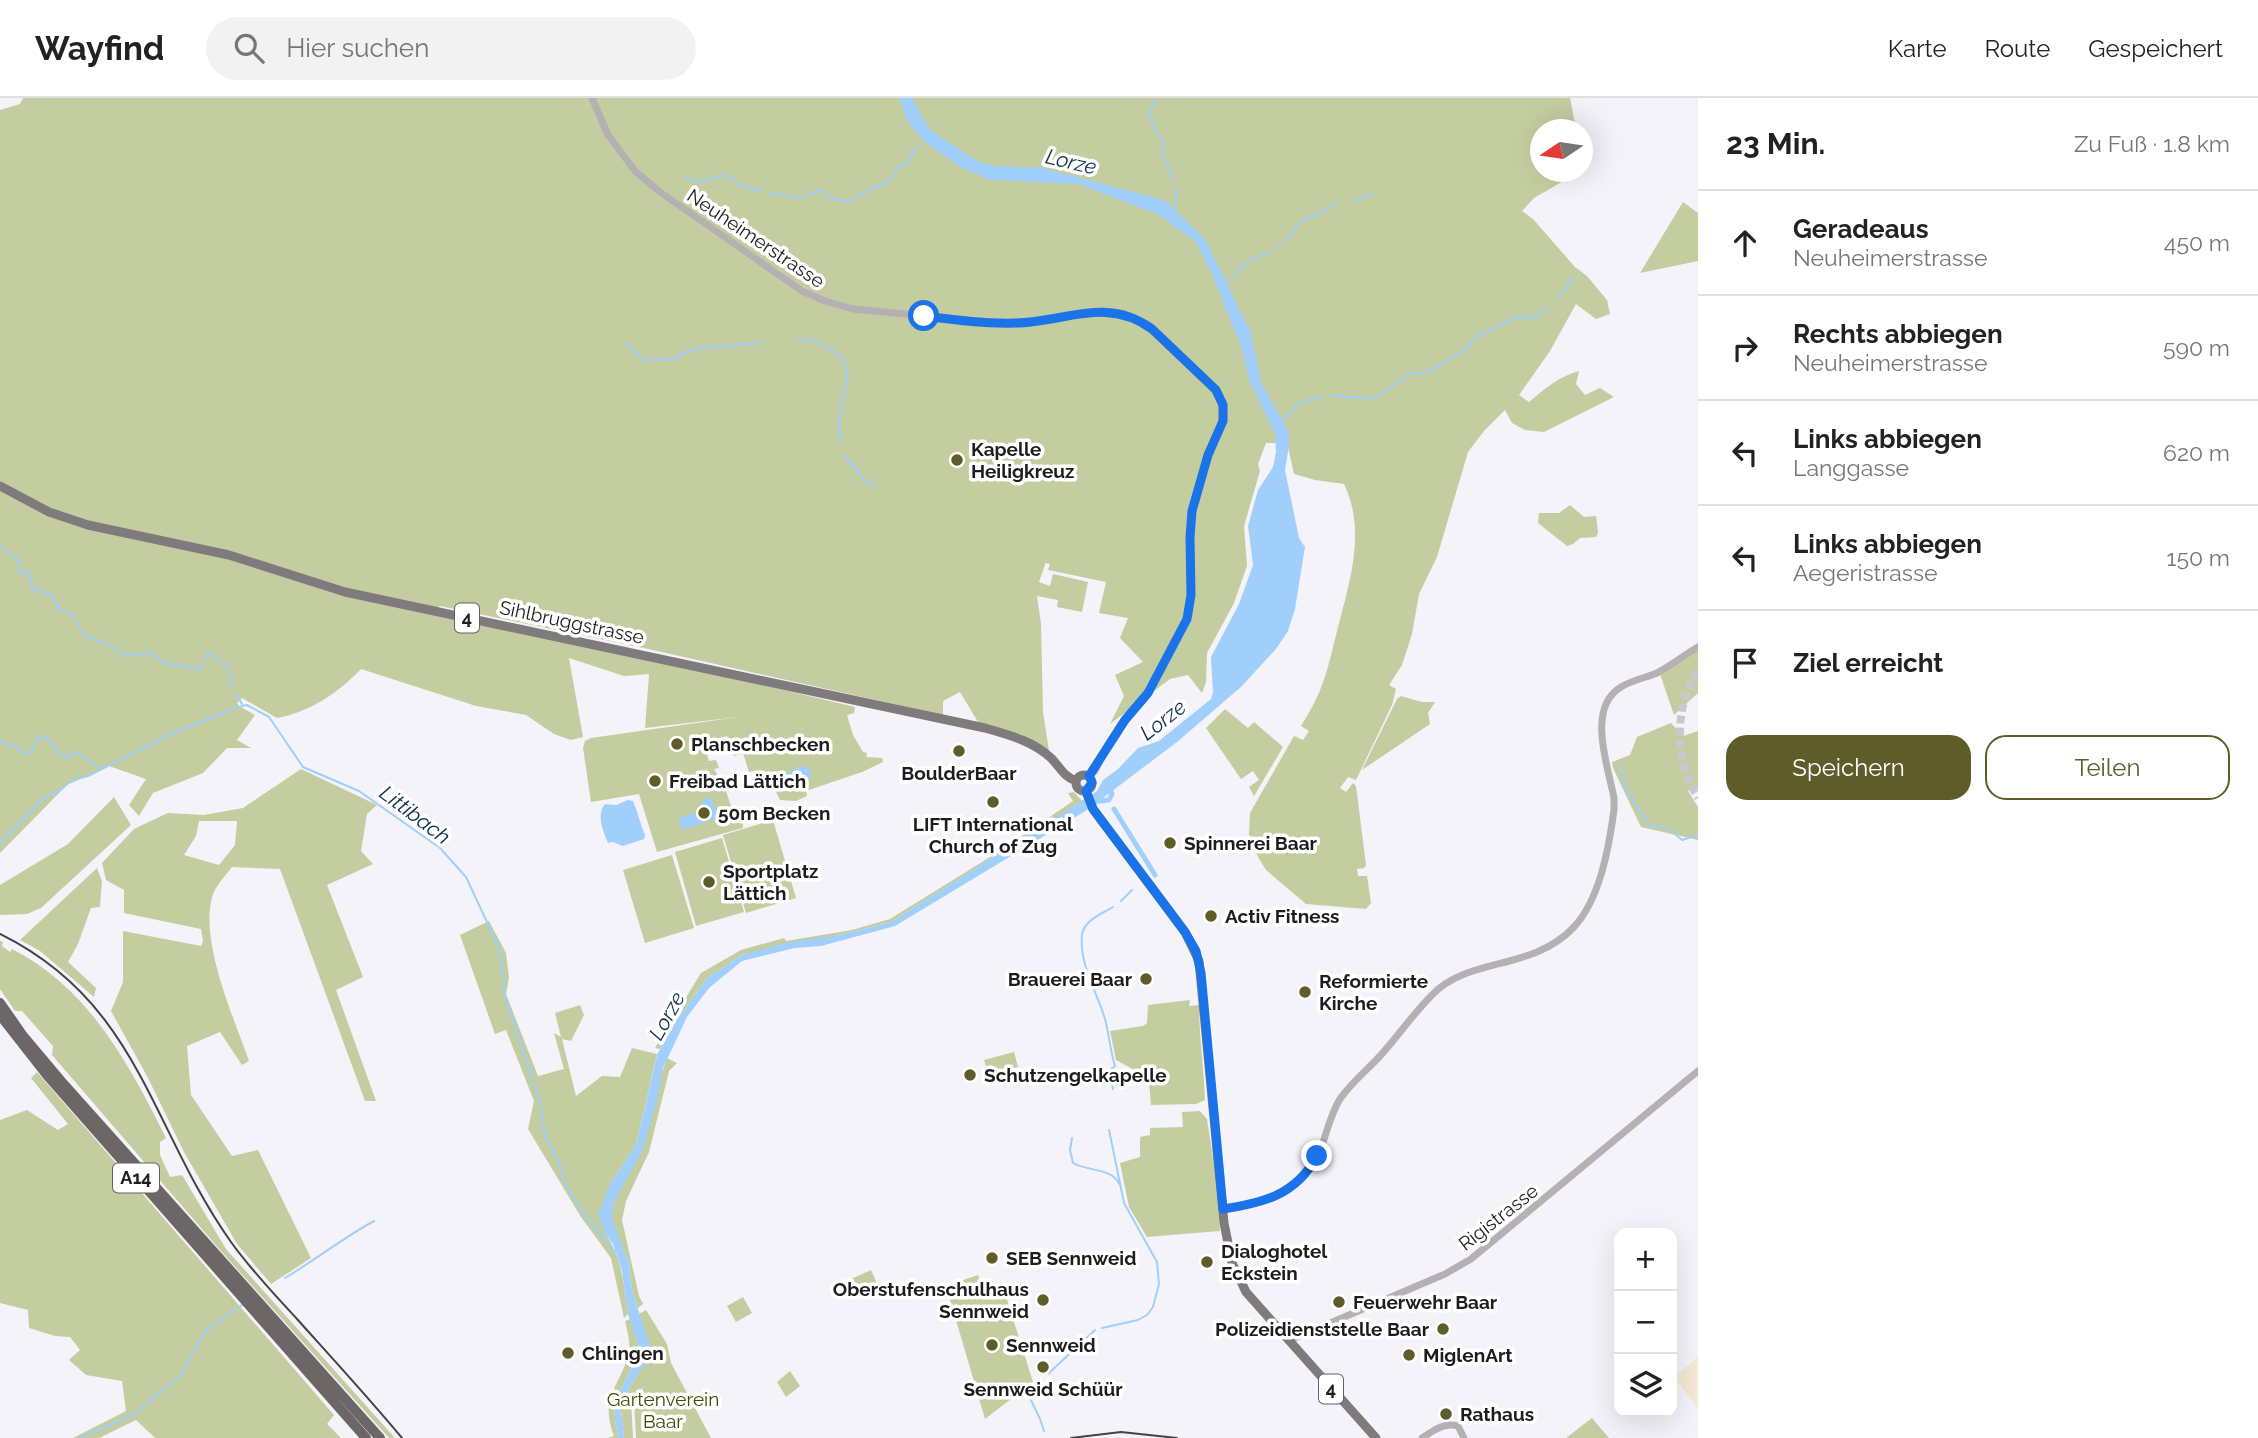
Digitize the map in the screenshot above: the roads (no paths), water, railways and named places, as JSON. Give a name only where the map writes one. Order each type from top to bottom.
[{"type":"highway","name":"A14","points":[[0,1003],[48,1066],[380,1438]]},
{"type":"highway","name":"A14","points":[[0,1015],[47,1075],[366,1438]]},
{"type":"main road","name":"Sihlbruggstrasse","points":[[0,486],[49,512],[88,525],[229,555],[345,592],[985,728],[1028,742],[1072,774],[1081,777],[1079,789],[1087,793]]},
{"type":"main road","points":[[1081,777],[1092,783],[1087,793]]},
{"type":"main road","name":"4","points":[[1087,793],[1093,809],[1185,932],[1196,951],[1203,991],[1223,1209],[1229,1254],[1238,1279],[1255,1304],[1375,1437]]},
{"type":"street","name":"Neuheimerstrasse","points":[[592,98],[608,135],[635,171],[660,192],[802,291],[853,309],[999,323],[1032,322],[1102,311],[1123,313],[1152,329],[1216,390],[1223,405],[1223,421],[1208,455],[1192,511],[1191,595],[1187,619],[1148,693],[1081,777]]},
{"type":"street","points":[[1223,1209],[1272,1199],[1284,1192],[1310,1168],[1340,1099],[1438,988],[1464,975],[1537,953],[1558,942],[1573,929],[1596,891],[1614,810],[1602,726],[1603,710],[1621,687],[1659,672],[1698,647]]},
{"type":"street","name":"Rigistrasse","points":[[1287,1339],[1445,1274],[1471,1259],[1698,1071]]},
{"type":"street","points":[[1422,1438],[1452,1424],[1458,1426],[1464,1438]]},
{"type":"water","points":[[899,98],[912,98],[929,129],[977,161],[994,166],[1043,168],[1164,200],[1205,239],[1251,333],[1261,383],[1289,432],[1285,470],[1299,538],[1305,547],[1295,609],[1288,631],[1276,649],[1241,687],[1177,742],[1087,810],[895,926],[821,946],[795,948],[742,961],[709,988],[687,1017],[663,1068],[643,1149],[614,1202],[612,1219],[629,1264],[632,1290],[651,1349],[648,1360],[630,1386],[621,1409],[624,1438],[618,1438],[613,1405],[640,1351],[628,1314],[622,1271],[613,1244],[605,1233],[598,1214],[610,1184],[636,1145],[657,1055],[671,1029],[706,979],[742,955],[785,943],[839,935],[891,922],[1097,791],[1103,780],[1138,748],[1159,741],[1211,699],[1211,657],[1239,604],[1253,565],[1248,526],[1258,490],[1273,467],[1275,434],[1250,382],[1241,347],[1213,276],[1196,242],[1157,214],[1078,184],[990,180],[962,168],[922,140],[907,120]]},
{"type":"water","points":[[803,766],[809,769],[811,775],[802,788],[783,790],[784,776]]},
{"type":"water","name":"50m Becken","points":[[711,797],[718,818],[682,830],[679,818],[705,809],[702,800]]},
{"type":"water","points":[[628,800],[635,805],[644,839],[623,846],[608,843],[601,823],[602,808],[605,804],[616,805]]},
{"type":"waterway","points":[[1155,98],[1149,117],[1158,136],[1165,142],[1162,151],[1174,182]]},
{"type":"waterway","points":[[769,193],[801,198],[821,190],[831,199],[849,202],[889,180],[897,167],[907,164],[911,154],[919,146]]},
{"type":"waterway","points":[[685,177],[699,182],[726,175],[742,186],[761,191]]},
{"type":"waterway","points":[[1175,213],[1176,190]]},
{"type":"waterway","points":[[1353,201],[1374,194]]},
{"type":"waterway","points":[[1288,239],[1300,221],[1319,214],[1339,201]]},
{"type":"waterway","points":[[1278,247],[1282,244]]},
{"type":"waterway","points":[[1226,286],[1245,264],[1271,251]]},
{"type":"waterway","points":[[1557,296],[1566,291],[1572,276]]},
{"type":"waterway","points":[[1330,396],[1374,398],[1412,373],[1426,373],[1441,365],[1464,350],[1477,336],[1515,318],[1536,317],[1546,309]]},
{"type":"waterway","points":[[796,340],[814,340],[839,355],[843,361],[848,376],[839,415],[840,444]]},
{"type":"waterway","points":[[625,342],[644,360],[673,359],[695,348],[761,342]]},
{"type":"waterway","points":[[1281,421],[1302,401],[1321,398]]},
{"type":"waterway","points":[[844,455],[866,482],[875,486]]},
{"type":"waterway","points":[[0,546],[20,562],[20,573],[29,572],[32,588],[52,595],[60,610],[73,614],[84,636],[105,643],[126,656],[150,652],[164,663],[199,669],[208,653],[228,666],[233,688]]},
{"type":"waterway","points":[[237,695],[243,706]]},
{"type":"waterway","name":"Littibach","points":[[0,844],[42,799],[58,792],[72,780],[88,776],[169,735],[237,707],[247,705],[269,717],[303,767],[359,791],[440,848],[466,877],[500,950],[505,996],[539,1098],[545,1136],[557,1158],[566,1185],[584,1215],[615,1252]]},
{"type":"waterway","points":[[0,739],[7,746],[16,745],[24,754],[31,752],[39,736],[46,738],[65,758],[77,752],[100,768]]},
{"type":"waterway","points":[[1622,765],[1627,788],[1649,825],[1669,829],[1682,840],[1698,835]]},
{"type":"waterway","points":[[1092,802],[1109,800],[1112,794],[1109,787]]},
{"type":"waterway","points":[[1114,809],[1155,875]]},
{"type":"waterway","points":[[1121,901],[1132,890]]},
{"type":"waterway","points":[[1113,907],[1086,925],[1082,946],[1086,967],[1102,1009],[1115,1066],[1110,1070],[1113,1089]]},
{"type":"waterway","points":[[1102,1328],[1138,1320],[1147,1315],[1153,1307],[1159,1284],[1157,1262],[1124,1203],[1109,1130]]},
{"type":"waterway","points":[[1072,1138],[1070,1150],[1073,1163],[1111,1175],[1120,1185]]},
{"type":"waterway","points":[[285,1278],[374,1221]]},
{"type":"waterway","points":[[80,1438],[134,1414],[181,1375],[206,1330],[242,1305]]},
{"type":"waterway","points":[[1049,1373],[1095,1330]]},
{"type":"waterway","points":[[1041,1382],[1029,1396],[1044,1431]]},
{"type":"tunnel","points":[[1698,671],[1684,701],[1680,734],[1685,767],[1698,798]]},
{"type":"railway","points":[[0,934],[47,962],[84,995],[113,1032],[138,1071],[180,1155],[231,1242],[263,1282],[402,1438]]},
{"type":"railway","points":[[1071,1438],[1121,1432],[1177,1438]]},
{"type":"place","name":"Kapelle Heiligkreuz","points":[[957,460]]},
{"type":"place","name":"Planschbecken","points":[[677,744]]},
{"type":"place","name":"BoulderBaar","points":[[959,751]]},
{"type":"place","name":"Freibad Lättich","points":[[655,781]]},
{"type":"place","name":"LIFT International Church of Zug","points":[[993,802]]},
{"type":"place","name":"50m Becken","points":[[704,813]]},
{"type":"place","name":"Spinnerei Baar","points":[[1170,843]]},
{"type":"place","name":"Sportplatz Lättich","points":[[709,882]]},
{"type":"place","name":"Activ Fitness","points":[[1211,916]]},
{"type":"place","name":"Brauerei Baar","points":[[1146,979]]},
{"type":"place","name":"Reformierte Kirche","points":[[1305,992]]},
{"type":"place","name":"Schutzengelkapelle","points":[[970,1075]]},
{"type":"place","name":"SEB Sennweid","points":[[992,1258]]},
{"type":"place","name":"Dialoghotel Eckstein","points":[[1207,1262]]},
{"type":"place","name":"Oberstufenschulhaus Sennweid","points":[[1043,1300]]},
{"type":"place","name":"Feuerwehr Baar","points":[[1339,1302]]},
{"type":"place","name":"Polizeidienststelle Baar","points":[[1443,1329]]},
{"type":"place","name":"Sennweid","points":[[992,1345]]},
{"type":"place","name":"Chlingen","points":[[568,1353]]},
{"type":"place","name":"MiglenArt","points":[[1409,1355]]},
{"type":"place","name":"Sennweid Schüür","points":[[1043,1367]]},
{"type":"place","name":"Rathaus","points":[[1446,1414]]},
{"type":"water label","name":"Lorze","points":[[1071,162]]},
{"type":"water label","name":"Lorze","points":[[1163,720]]},
{"type":"water label","name":"Lorze","points":[[667,1016]]},
{"type":"park label","name":"Gartenverein Baar","points":[[663,1410]]}]
